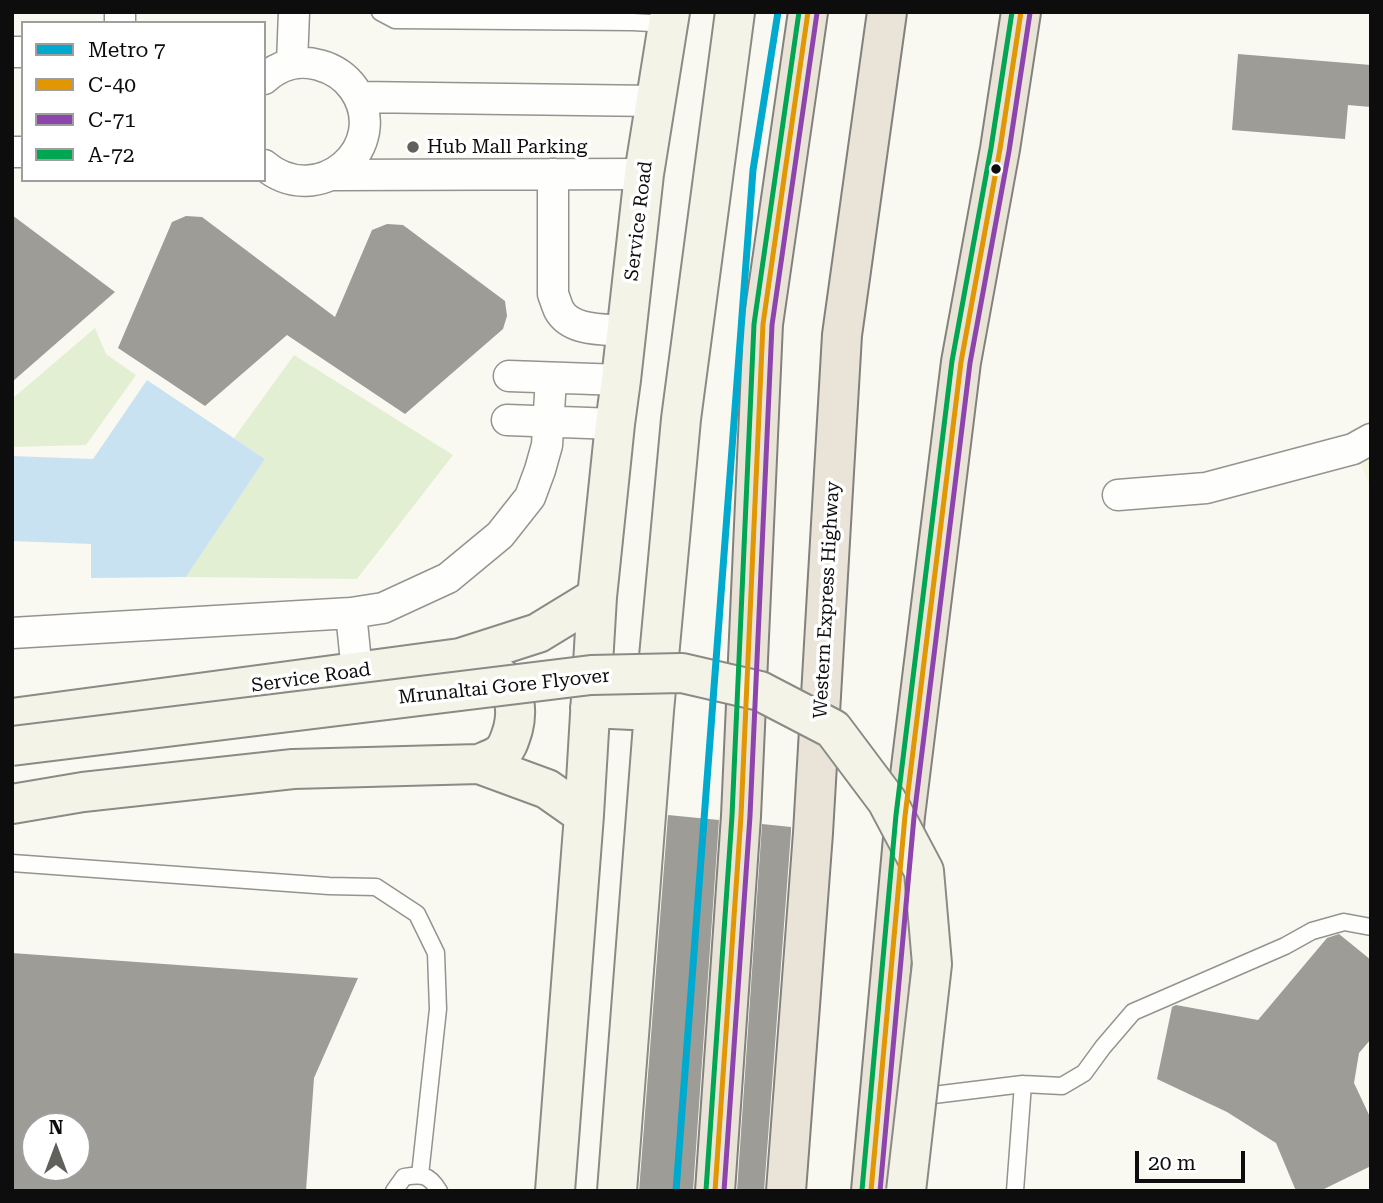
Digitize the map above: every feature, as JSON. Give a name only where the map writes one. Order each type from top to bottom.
[{"type":"highway","points":[[715,1191],[741,816],[763,324],[808,12]]},
{"type":"highway","name":"Western Express Highway","points":[[786,1191],[813,833],[842,335],[887,12]]},
{"type":"highway","points":[[872,1191],[905,816],[961,362],[1000,149],[1021,12]]},
{"type":"main road","points":[[617,1191],[654,711],[681,419],[735,12]]},
{"type":"main road","name":"Service Road","points":[[555,1191],[584,815],[597,597],[644,174],[669,18]]},
{"type":"main road","name":"Service Road","points":[[12,718],[460,658],[538,633],[597,597]]},
{"type":"main road","points":[[460,658],[486,667],[499,675],[515,697],[516,717],[509,743],[501,754],[479,764]]},
{"type":"main road","name":"Mrunaltai Gore Flyover","points":[[12,746],[591,675],[682,673],[760,691],[833,729],[887,802],[924,871],[932,964],[906,1191]]},
{"type":"main road","points":[[590,708],[654,711]]},
{"type":"main road","points":[[12,804],[82,792],[293,769],[479,764],[547,789],[584,815]]},
{"type":"street","points":[[273,71],[294,12]]},
{"type":"street","points":[[273,71],[312,63],[332,68],[348,80],[359,97],[365,113],[365,129],[360,145],[350,162],[333,175]]},
{"type":"street","points":[[359,97],[655,101]]},
{"type":"street","points":[[266,167],[274,174],[293,181],[314,181],[333,175],[644,174]]},
{"type":"street","points":[[553,174],[554,294],[560,312],[580,327],[626,331]]},
{"type":"street","points":[[509,376],[621,380]]},
{"type":"street","points":[[12,633],[351,613],[383,608],[448,578],[500,535],[530,497],[547,445],[551,378]]},
{"type":"street","points":[[507,421],[615,424]]},
{"type":"street","points":[[1118,495],[1206,488],[1353,449],[1371,439]]},
{"type":"street","points":[[351,613],[357,672]]},
{"type":"lane","points":[[380,12],[395,20],[634,22],[669,18]]},
{"type":"lane","points":[[12,863],[376,887],[417,914],[436,953],[438,1009],[420,1175]]},
{"type":"lane","points":[[917,1097],[1023,1084],[1062,1086],[1084,1073],[1133,1012],[1285,946],[1312,931],[1344,922],[1371,927]]},
{"type":"lane","points":[[1015,1191],[1023,1084]]},
{"type":"lane","points":[[394,1191],[404,1177],[420,1175],[430,1179],[439,1191]]},
{"type":"green space","points":[[95,328],[106,354],[136,375],[86,445],[12,447],[12,399]]},
{"type":"green space","points":[[294,355],[453,455],[357,579],[186,577],[265,459],[234,438]]},
{"type":"green space","points":[[1371,420],[1371,491],[1349,431]]},
{"type":"water","points":[[147,380],[265,459],[186,577],[91,578],[91,544],[12,541],[12,456],[93,459]]},
{"type":"building","points":[[1238,54],[1371,65],[1371,107],[1348,105],[1345,139],[1232,130]]},
{"type":"building","points":[[12,215],[115,292],[12,382]]},
{"type":"building","points":[[186,216],[202,217],[335,317],[372,230],[387,224],[403,225],[505,301],[507,316],[503,329],[405,414],[287,335],[205,406],[118,348],[172,222]]},
{"type":"building","points":[[668,815],[719,820],[693,1191],[639,1191]]},
{"type":"building","points":[[762,824],[791,827],[791,832],[764,1191],[737,1191]]},
{"type":"building","points":[[1339,934],[1371,960],[1371,1039],[1359,1053],[1354,1083],[1371,1119],[1371,1166],[1320,1191],[1296,1191],[1276,1143],[1227,1112],[1157,1079],[1172,1007],[1176,1005],[1258,1020],[1327,938]]},
{"type":"building","points":[[12,953],[358,978],[314,1078],[306,1191],[12,1191]]},
{"type":"metro line","name":"7","points":[[676,1191],[753,170],[778,12]]},
{"type":"transit line","name":"A-72","points":[[706,1190],[732,816],[754,324],[799,12]]},
{"type":"transit line","name":"C-40","points":[[715,1191],[741,816],[763,324],[808,12]]},
{"type":"transit line","name":"A-72","points":[[862,1190],[896,815],[952,361],[991,148],[1012,12]]},
{"type":"transit line","name":"C-40","points":[[871,1191],[905,816],[961,362],[1000,149],[1021,12]]},
{"type":"transit line","name":"C-71","points":[[724,1191],[750,816],[772,325],[817,13]]},
{"type":"transit line","name":"C-71","points":[[880,1191],[914,817],[970,363],[1009,151],[1030,13]]},
{"type":"place","name":"Hub Mall Parking","points":[[413,147]]}]
